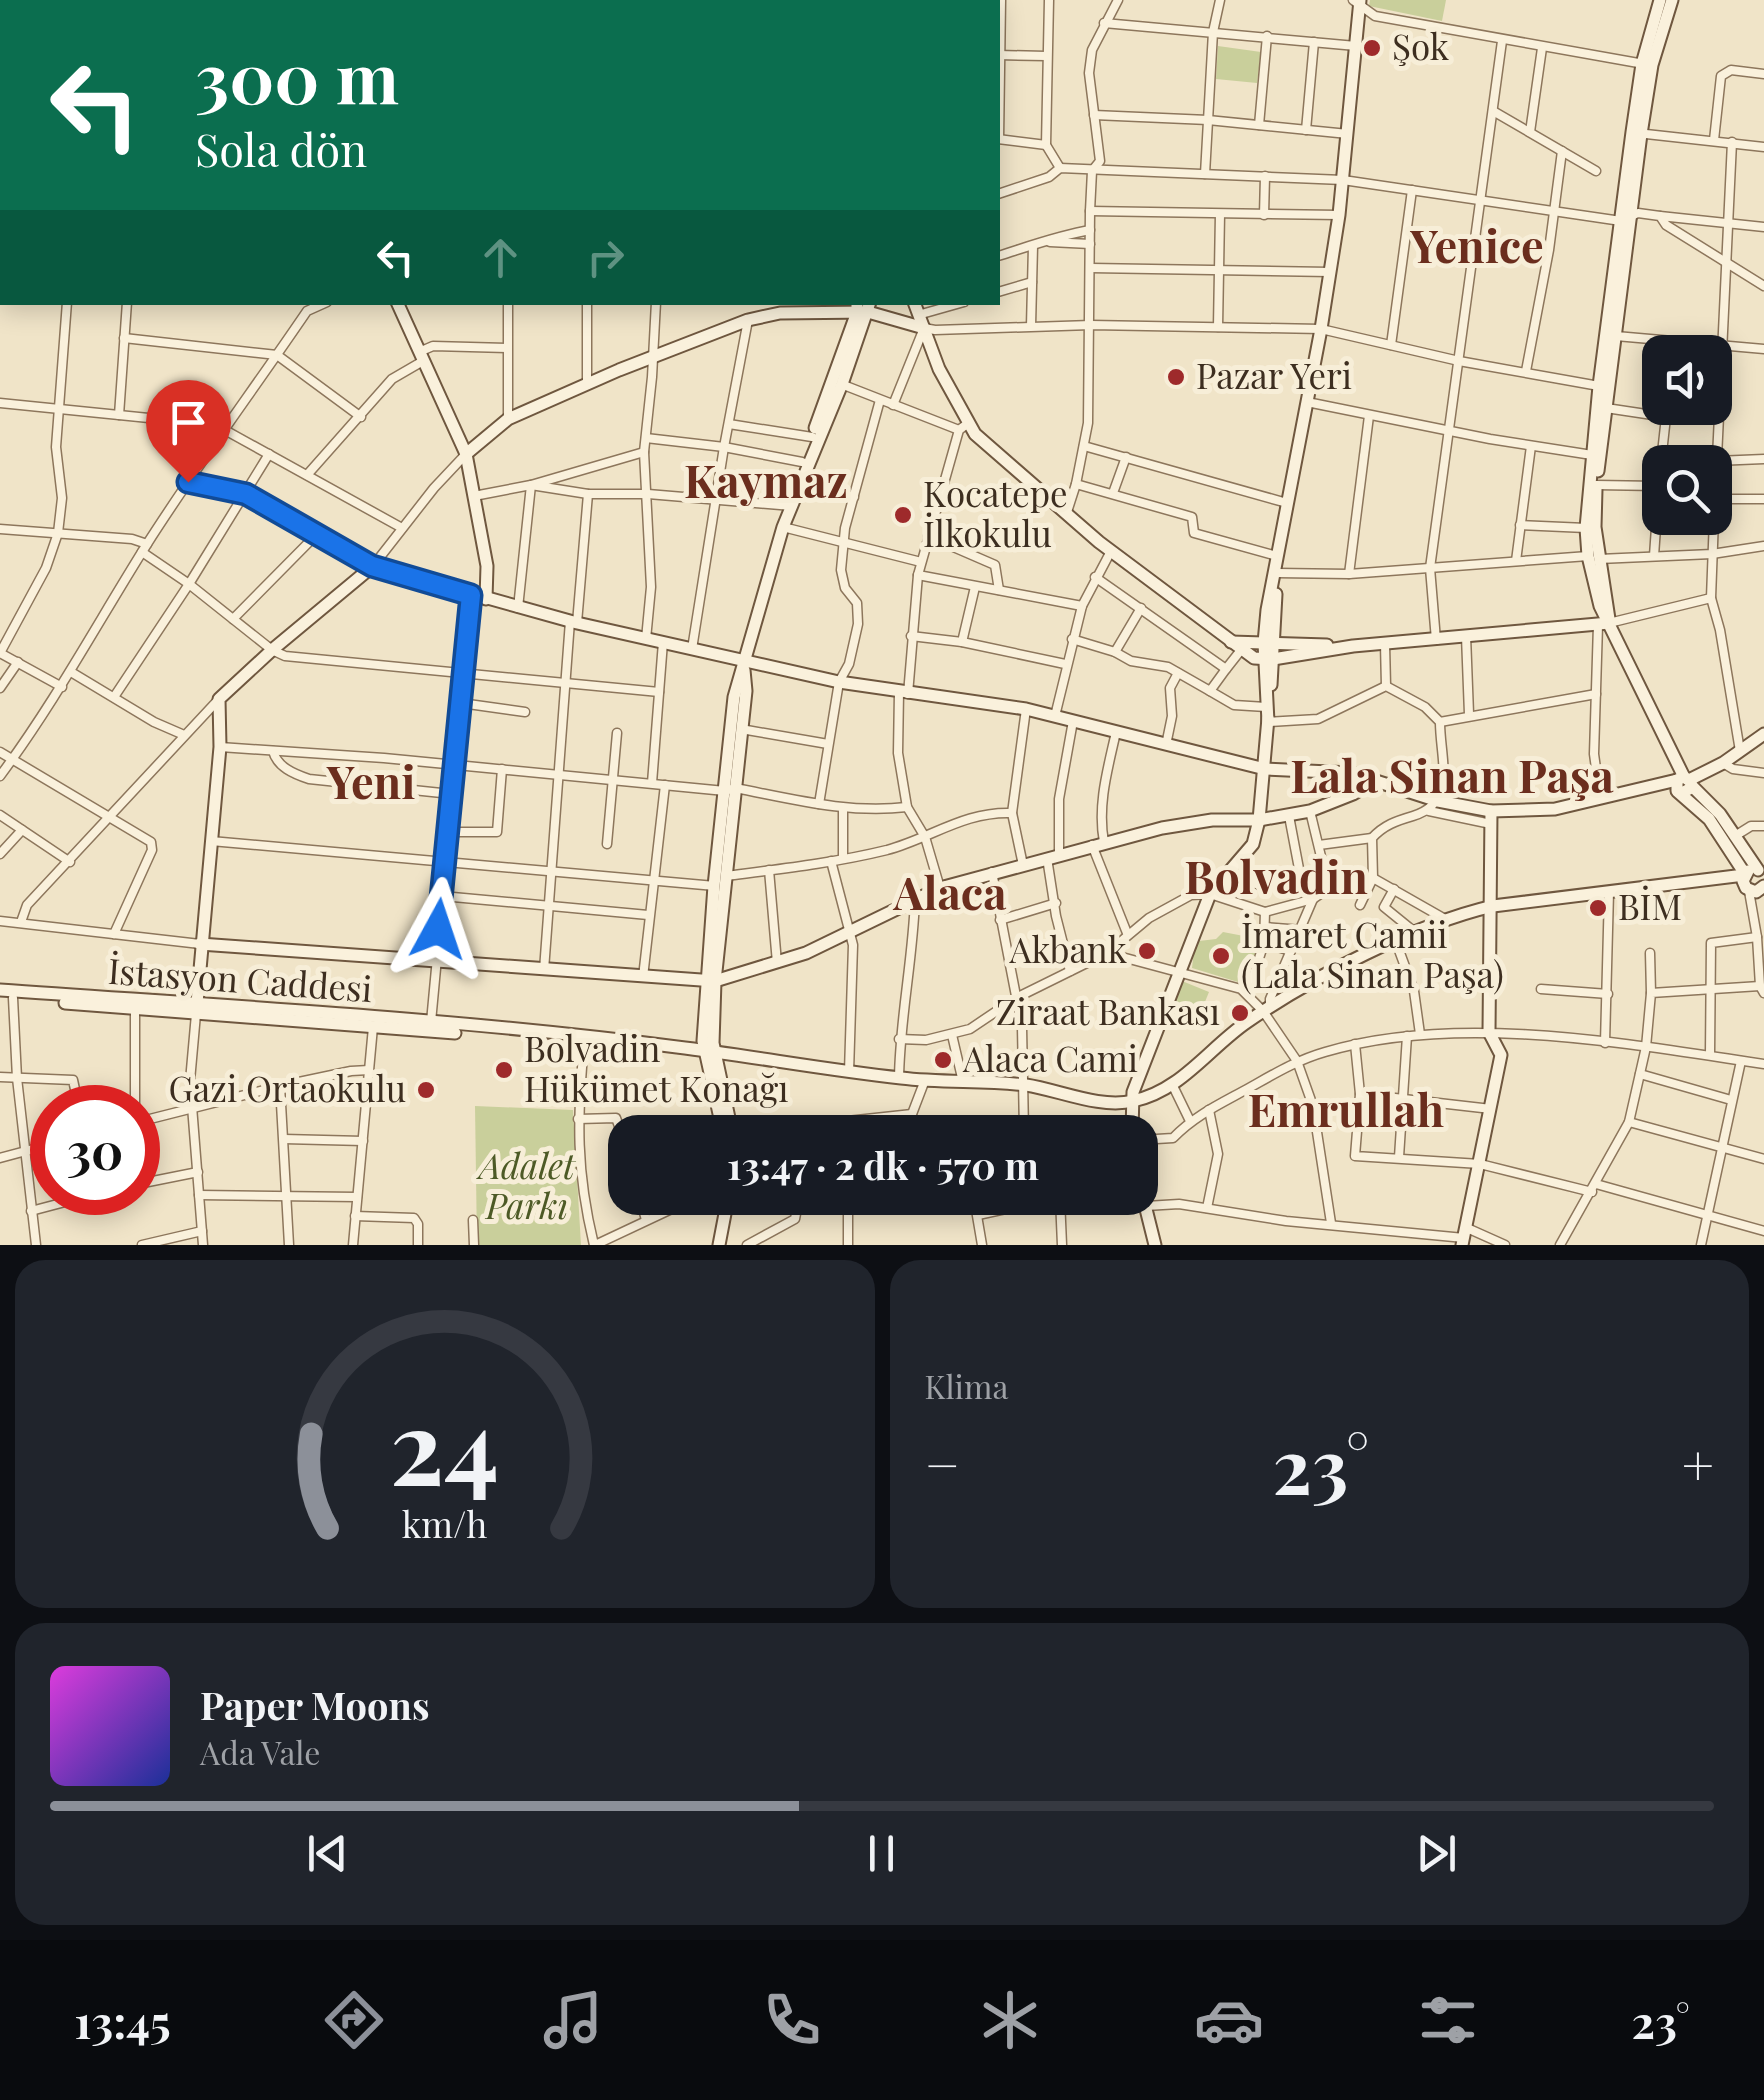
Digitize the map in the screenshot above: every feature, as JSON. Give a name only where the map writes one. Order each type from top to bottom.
[{"type":"street","points":[[1049,0],[1046,145],[1060,168]]},
{"type":"street","points":[[1066,512],[1084,446],[1092,171],[1100,161],[1088,73],[1092,50],[1118,0]]},
{"type":"street","points":[[1205,174],[1212,32],[1220,0]]},
{"type":"street","points":[[1660,0],[1599,386],[1586,528],[1604,624],[1673,758],[1680,783],[1756,882]]},
{"type":"street","points":[[1647,64],[1672,0]]},
{"type":"street","points":[[1358,1],[1375,16],[1647,64]]},
{"type":"street","points":[[1268,722],[1268,659],[1277,556],[1339,215],[1358,1]]},
{"type":"street","points":[[1104,23],[1356,46]]},
{"type":"street","points":[[1259,125],[1267,36]]},
{"type":"street","points":[[1436,640],[1430,568],[1502,41]]},
{"type":"street","points":[[1306,130],[1314,42]]},
{"type":"street","points":[[1530,132],[1542,48]]},
{"type":"street","points":[[1000,55],[1046,56]]},
{"type":"street","points":[[1714,140],[1721,76],[1731,70],[1764,74]]},
{"type":"street","points":[[1493,111],[1596,171]]},
{"type":"street","points":[[1094,115],[1208,120],[1348,134]]},
{"type":"street","points":[[1636,133],[1764,146]]},
{"type":"street","points":[[1000,139],[1046,145]]},
{"type":"street","points":[[1722,335],[1732,142]]},
{"type":"street","points":[[1526,371],[1562,151]]},
{"type":"street","points":[[1000,193],[1049,177],[1060,168],[1266,176],[1343,180],[1554,212],[1625,218],[1638,213],[1764,226]]},
{"type":"street","points":[[1264,215],[1266,176]]},
{"type":"street","points":[[1390,345],[1412,190]]},
{"type":"street","points":[[1090,210],[1339,215]]},
{"type":"street","points":[[1218,327],[1220,214]]},
{"type":"street","points":[[1660,216],[1666,225],[1764,286]]},
{"type":"street","points":[[1593,558],[1596,485],[1616,336],[1625,218]]},
{"type":"street","points":[[1050,242],[1064,234],[1090,230]]},
{"type":"street","points":[[1000,252],[1050,242],[1090,244]]},
{"type":"street","points":[[1031,326],[1032,246]]},
{"type":"street","points":[[1091,268],[1330,272]]},
{"type":"street","points":[[1000,291],[1032,282]]},
{"type":"street","points":[[62,687],[0,653],[46,568],[58,533],[62,498],[56,447],[67,305]]},
{"type":"street","points":[[118,415],[128,305]]},
{"type":"street","points":[[301,305],[307,311]]},
{"type":"street","points":[[0,776],[62,687],[144,548],[222,428],[307,311],[320,305]]},
{"type":"street","points":[[398,305],[466,454],[487,566],[486,600]]},
{"type":"street","points":[[508,305],[508,419]]},
{"type":"street","points":[[586,384],[588,305]]},
{"type":"street","points":[[646,639],[651,587],[644,452],[656,305]]},
{"type":"street","points":[[21,922],[27,905],[219,699],[372,566],[466,454],[508,419],[748,320],[780,313],[863,307],[919,315],[954,305]]},
{"type":"street","points":[[789,506],[801,483],[863,307]]},
{"type":"street","points":[[919,315],[936,330],[1090,325],[1321,329],[1458,361],[1599,386]]},
{"type":"street","points":[[893,405],[919,315]]},
{"type":"street","points":[[919,315],[963,427],[918,576],[898,754],[907,807],[925,837],[940,888]]},
{"type":"street","points":[[692,649],[748,320]]},
{"type":"street","points":[[1616,336],[1642,338]]},
{"type":"street","points":[[124,338],[277,355],[360,417]]},
{"type":"street","points":[[1732,345],[1764,350]]},
{"type":"street","points":[[307,476],[392,379],[433,346],[507,348]]},
{"type":"street","points":[[837,382],[963,427],[1111,551],[1236,646],[1268,659],[1353,646],[1604,624],[1711,598]]},
{"type":"street","points":[[719,1115],[708,1053],[710,981],[730,790],[734,697],[802,462],[837,382]]},
{"type":"street","points":[[819,804],[838,682],[849,664],[858,624],[856,603],[845,588],[841,570],[843,542],[880,400]]},
{"type":"street","points":[[1307,402],[1530,446],[1592,454]]},
{"type":"street","points":[[0,403],[222,428],[402,528]]},
{"type":"street","points":[[1606,408],[1642,410]]},
{"type":"street","points":[[1348,574],[1369,416]]},
{"type":"street","points":[[728,424],[812,438]]},
{"type":"street","points":[[646,438],[802,462]]},
{"type":"street","points":[[1084,446],[1288,503]]},
{"type":"street","points":[[1516,561],[1530,446]]},
{"type":"street","points":[[474,496],[531,486],[644,452]]},
{"type":"street","points":[[114,697],[269,454]]},
{"type":"street","points":[[1113,493],[1126,456]]},
{"type":"street","points":[[1732,460],[1764,459]]},
{"type":"street","points":[[188,482],[246,494],[372,566],[486,600],[838,682],[1026,709],[1265,770],[1350,773],[1433,806],[1491,818],[1555,809],[1642,786],[1680,783],[1723,763],[1764,734]]},
{"type":"street","points":[[801,483],[854,497]]},
{"type":"street","points":[[1076,484],[1192,517],[1194,533],[1277,556]]},
{"type":"street","points":[[1596,485],[1642,486]]},
{"type":"street","points":[[531,486],[588,494],[648,494],[789,506]]},
{"type":"street","points":[[518,608],[531,486]]},
{"type":"street","points":[[544,970],[564,681],[588,494]]},
{"type":"street","points":[[1732,500],[1764,500]]},
{"type":"street","points":[[1520,525],[1586,528]]},
{"type":"street","points":[[783,526],[921,562]]},
{"type":"street","points":[[0,529],[132,539],[284,656],[659,692]]},
{"type":"street","points":[[233,619],[318,532]]},
{"type":"street","points":[[1654,556],[1655,535]]},
{"type":"street","points":[[1713,535],[1711,598],[1740,751]]},
{"type":"street","points":[[928,536],[996,565],[998,590]]},
{"type":"street","points":[[1277,574],[1348,574],[1516,561],[1712,554],[1764,546]]},
{"type":"street","points":[[1055,716],[1082,606],[1111,551]]},
{"type":"street","points":[[1269,643],[1277,556]]},
{"type":"street","points":[[918,576],[1082,606]]},
{"type":"street","points":[[1095,577],[1226,669]]},
{"type":"street","points":[[962,642],[975,587]]},
{"type":"street","points":[[431,1027],[471,595]]},
{"type":"street","points":[[1114,652],[1141,608]]},
{"type":"street","points":[[1600,797],[1594,754],[1604,624]]},
{"type":"street","points":[[912,636],[962,642],[1065,664]]},
{"type":"street","points":[[1466,636],[1470,714]]},
{"type":"street","points":[[1072,639],[1132,662],[1159,664],[1234,706],[1266,707]]},
{"type":"street","points":[[652,782],[662,642]]},
{"type":"street","points":[[1385,644],[1386,686]]},
{"type":"street","points":[[1236,646],[1353,646]]},
{"type":"street","points":[[1210,691],[1236,646]]},
{"type":"street","points":[[1132,1115],[1132,1102],[1210,894],[1253,844],[1265,770],[1268,659]]},
{"type":"street","points":[[730,790],[746,691],[743,661]]},
{"type":"street","points":[[0,688],[18,662]]},
{"type":"street","points":[[71,672],[184,736]]},
{"type":"street","points":[[1166,745],[1172,716],[1170,688],[1178,674]]},
{"type":"street","points":[[1319,844],[1372,838],[1386,824],[1433,806],[1444,790],[1440,722],[1425,707],[1386,686]]},
{"type":"street","points":[[1268,722],[1318,719],[1386,686]]},
{"type":"street","points":[[1440,722],[1596,694]]},
{"type":"street","points":[[203,1245],[190,1081],[220,747],[219,699]]},
{"type":"street","points":[[461,703],[525,712]]},
{"type":"street","points":[[1022,864],[1012,814],[1026,709]]},
{"type":"street","points":[[1070,971],[1056,902],[1053,857],[1059,798],[1074,721]]},
{"type":"street","points":[[741,730],[828,744]]},
{"type":"street","points":[[1116,732],[1098,843],[1127,933]]},
{"type":"street","points":[[607,844],[617,733]]},
{"type":"street","points":[[220,747],[652,782],[730,790],[843,810],[907,807]]},
{"type":"street","points":[[272,751],[280,764],[309,779],[451,794]]},
{"type":"street","points":[[0,752],[151,842],[152,850],[114,934]]},
{"type":"street","points":[[1650,993],[1762,990],[1756,882],[1735,836],[1720,814],[1680,783],[1673,758]]},
{"type":"street","points":[[1723,763],[1733,769],[1764,773]]},
{"type":"street","points":[[447,832],[496,832],[502,769]]},
{"type":"street","points":[[0,920],[200,944],[710,981],[806,952],[915,897],[992,872],[1098,843],[1212,820],[1289,816],[1353,794],[1373,782]]},
{"type":"street","points":[[642,977],[665,785]]},
{"type":"street","points":[[842,858],[843,810]]},
{"type":"street","points":[[1310,811],[1324,868],[1332,884]]},
{"type":"street","points":[[211,840],[553,872],[722,883],[769,870],[888,850],[959,820],[1012,814]]},
{"type":"street","points":[[0,815],[70,862]]},
{"type":"street","points":[[1289,816],[1300,874]]},
{"type":"street","points":[[1491,818],[1489,1032],[1501,1055]]},
{"type":"street","points":[[1735,836],[1751,826],[1764,826]]},
{"type":"street","points":[[0,854],[22,830]]},
{"type":"street","points":[[1360,905],[1373,878],[1372,838]]},
{"type":"street","points":[[831,861],[850,929],[854,964],[849,1072]]},
{"type":"street","points":[[1228,873],[1264,887],[1324,868]]},
{"type":"street","points":[[769,870],[777,963]]},
{"type":"street","points":[[992,872],[1022,1027],[1024,1115]]},
{"type":"street","points":[[900,1039],[926,1040],[970,1029],[1016,998],[1107,954],[1127,933],[1191,895],[1210,894],[1264,912],[1312,899],[1332,884],[1373,878],[1446,919]]},
{"type":"street","points":[[1132,1102],[1173,1086],[1230,1033],[1266,1009],[1344,965],[1446,919],[1493,906],[1704,880],[1756,882]]},
{"type":"street","points":[[1394,889],[1384,906],[1416,933]]},
{"type":"street","points":[[1606,1043],[1609,892]]},
{"type":"street","points":[[442,896],[648,915]]},
{"type":"street","points":[[899,1078],[904,992],[914,944],[915,897]]},
{"type":"street","points":[[1266,1009],[1312,899]]},
{"type":"street","points":[[1000,920],[1056,902]]},
{"type":"street","points":[[1248,992],[1264,943],[1264,912]]},
{"type":"street","points":[[1265,927],[1302,930]]},
{"type":"street","points":[[1710,1054],[1711,942],[1757,937]]},
{"type":"street","points":[[1396,942],[1414,991],[1420,1034]]},
{"type":"street","points":[[1264,943],[1292,951]]},
{"type":"street","points":[[1107,954],[1218,981],[1248,992],[1266,1009],[1297,1061],[1313,1106],[1330,1223]]},
{"type":"street","points":[[1560,1245],[1629,1122],[1646,1046],[1650,954]]},
{"type":"street","points":[[1541,989],[1608,994]]},
{"type":"street","points":[[30,1202],[4,995],[135,1009],[196,1009],[373,1027],[431,1027],[708,1053]]},
{"type":"street","name":"İstasyon Caddesi","points":[[4,995],[680,1047],[849,1072],[1024,1085],[1132,1102]]},
{"type":"street","points":[[135,1009],[135,1085]]},
{"type":"street","points":[[353,1245],[373,1027]]},
{"type":"street","points":[[1158,1139],[1173,1138],[1190,1121],[1297,1061],[1354,1044],[1420,1034],[1489,1032],[1646,1046],[1764,1064]]},
{"type":"street","points":[[1464,1237],[1506,1034]]},
{"type":"street","points":[[952,1035],[964,1082]]},
{"type":"street","points":[[1399,1157],[1407,1036]]},
{"type":"street","points":[[584,1044],[578,1119],[580,1179],[595,1245],[657,1215]]},
{"type":"street","points":[[1354,1044],[1360,1094],[1355,1156],[1480,1164],[1707,1214],[1764,1231]]},
{"type":"street","points":[[708,1053],[727,1115]]},
{"type":"street","points":[[1702,1245],[1741,1061]]},
{"type":"street","points":[[160,1119],[280,1086],[351,1070],[369,1070]]},
{"type":"street","points":[[1640,1074],[1731,1100]]},
{"type":"street","points":[[0,1077],[73,1080],[74,1085]]},
{"type":"street","points":[[904,1115],[912,1114],[925,1080]]},
{"type":"street","points":[[280,1086],[289,1245]]},
{"type":"street","points":[[1173,1086],[1190,1121]]},
{"type":"street","points":[[1360,1094],[1490,1110]]},
{"type":"street","points":[[1207,1208],[1218,1154],[1208,1110]]},
{"type":"street","points":[[578,1119],[608,1118]]},
{"type":"street","points":[[1629,1122],[1764,1158]]},
{"type":"street","points":[[284,1139],[363,1141]]},
{"type":"street","points":[[0,1158],[30,1151]]},
{"type":"street","points":[[160,1179],[198,1172]]},
{"type":"street","points":[[200,1195],[357,1196]]},
{"type":"street","points":[[1158,1204],[1464,1237],[1503,1245]]},
{"type":"street","points":[[31,1215],[36,1245]]},
{"type":"street","points":[[645,1215],[646,1220]]},
{"type":"street","points":[[719,1245],[724,1215]]},
{"type":"street","points":[[747,1245],[795,1215]]},
{"type":"street","points":[[848,1215],[848,1245]]},
{"type":"street","points":[[978,1215],[982,1245]]},
{"type":"street","points":[[1060,1215],[1062,1245]]},
{"type":"street","points":[[1148,1215],[1156,1245]]},
{"type":"street","points":[[355,1216],[414,1218],[418,1224],[418,1245]]},
{"type":"street","points":[[473,1220],[474,1245]]},
{"type":"street","points":[[142,1245],[202,1231]]},
{"type":"green space","points":[[1370,0],[1446,0],[1442,21],[1369,6]]},
{"type":"green space","points":[[1218,46],[1261,52],[1257,83],[1216,79]]},
{"type":"green space","points":[[1223,932],[1249,937],[1261,949],[1248,985],[1192,968],[1199,941],[1216,939]]},
{"type":"green space","points":[[1182,981],[1209,992],[1200,1014],[1173,1002]]},
{"type":"green space","name":"Adalet Parkı","points":[[475,1106],[573,1110],[581,1245],[477,1245]]},
{"type":"place","name":"Şok","points":[[1372,48]]},
{"type":"place","name":"Pazar Yeri","points":[[1176,377]]},
{"type":"place","name":"Kocatepe İlkokulu","points":[[903,515]]},
{"type":"place","name":"BİM","points":[[1598,908]]},
{"type":"place","name":"Akbank","points":[[1147,951]]},
{"type":"place","name":"İmaret Camii (Lala Sinan Paşa)","points":[[1221,956]]},
{"type":"place","name":"Ziraat Bankası","points":[[1240,1013]]},
{"type":"place","name":"Alaca Cami","points":[[943,1060]]},
{"type":"place","name":"Bolvadin Hükümet Konağı","points":[[504,1070]]},
{"type":"place","name":"Gazi Ortaokulu","points":[[426,1090]]},
{"type":"district","name":"Yenice","points":[[1477,247]]},
{"type":"district","name":"Kaymaz","points":[[766,482]]},
{"type":"district","name":"Lala Sinan Paşa","points":[[1452,777]]},
{"type":"district","name":"Yeni","points":[[371,783]]},
{"type":"district","name":"Bolvadin","points":[[1276,878]]},
{"type":"district","name":"Alaca","points":[[950,894]]},
{"type":"district","name":"Emrullah","points":[[1346,1111]]},
{"type":"route","points":[[188,482],[246,494],[372,566],[471,595],[438,929]]}]
